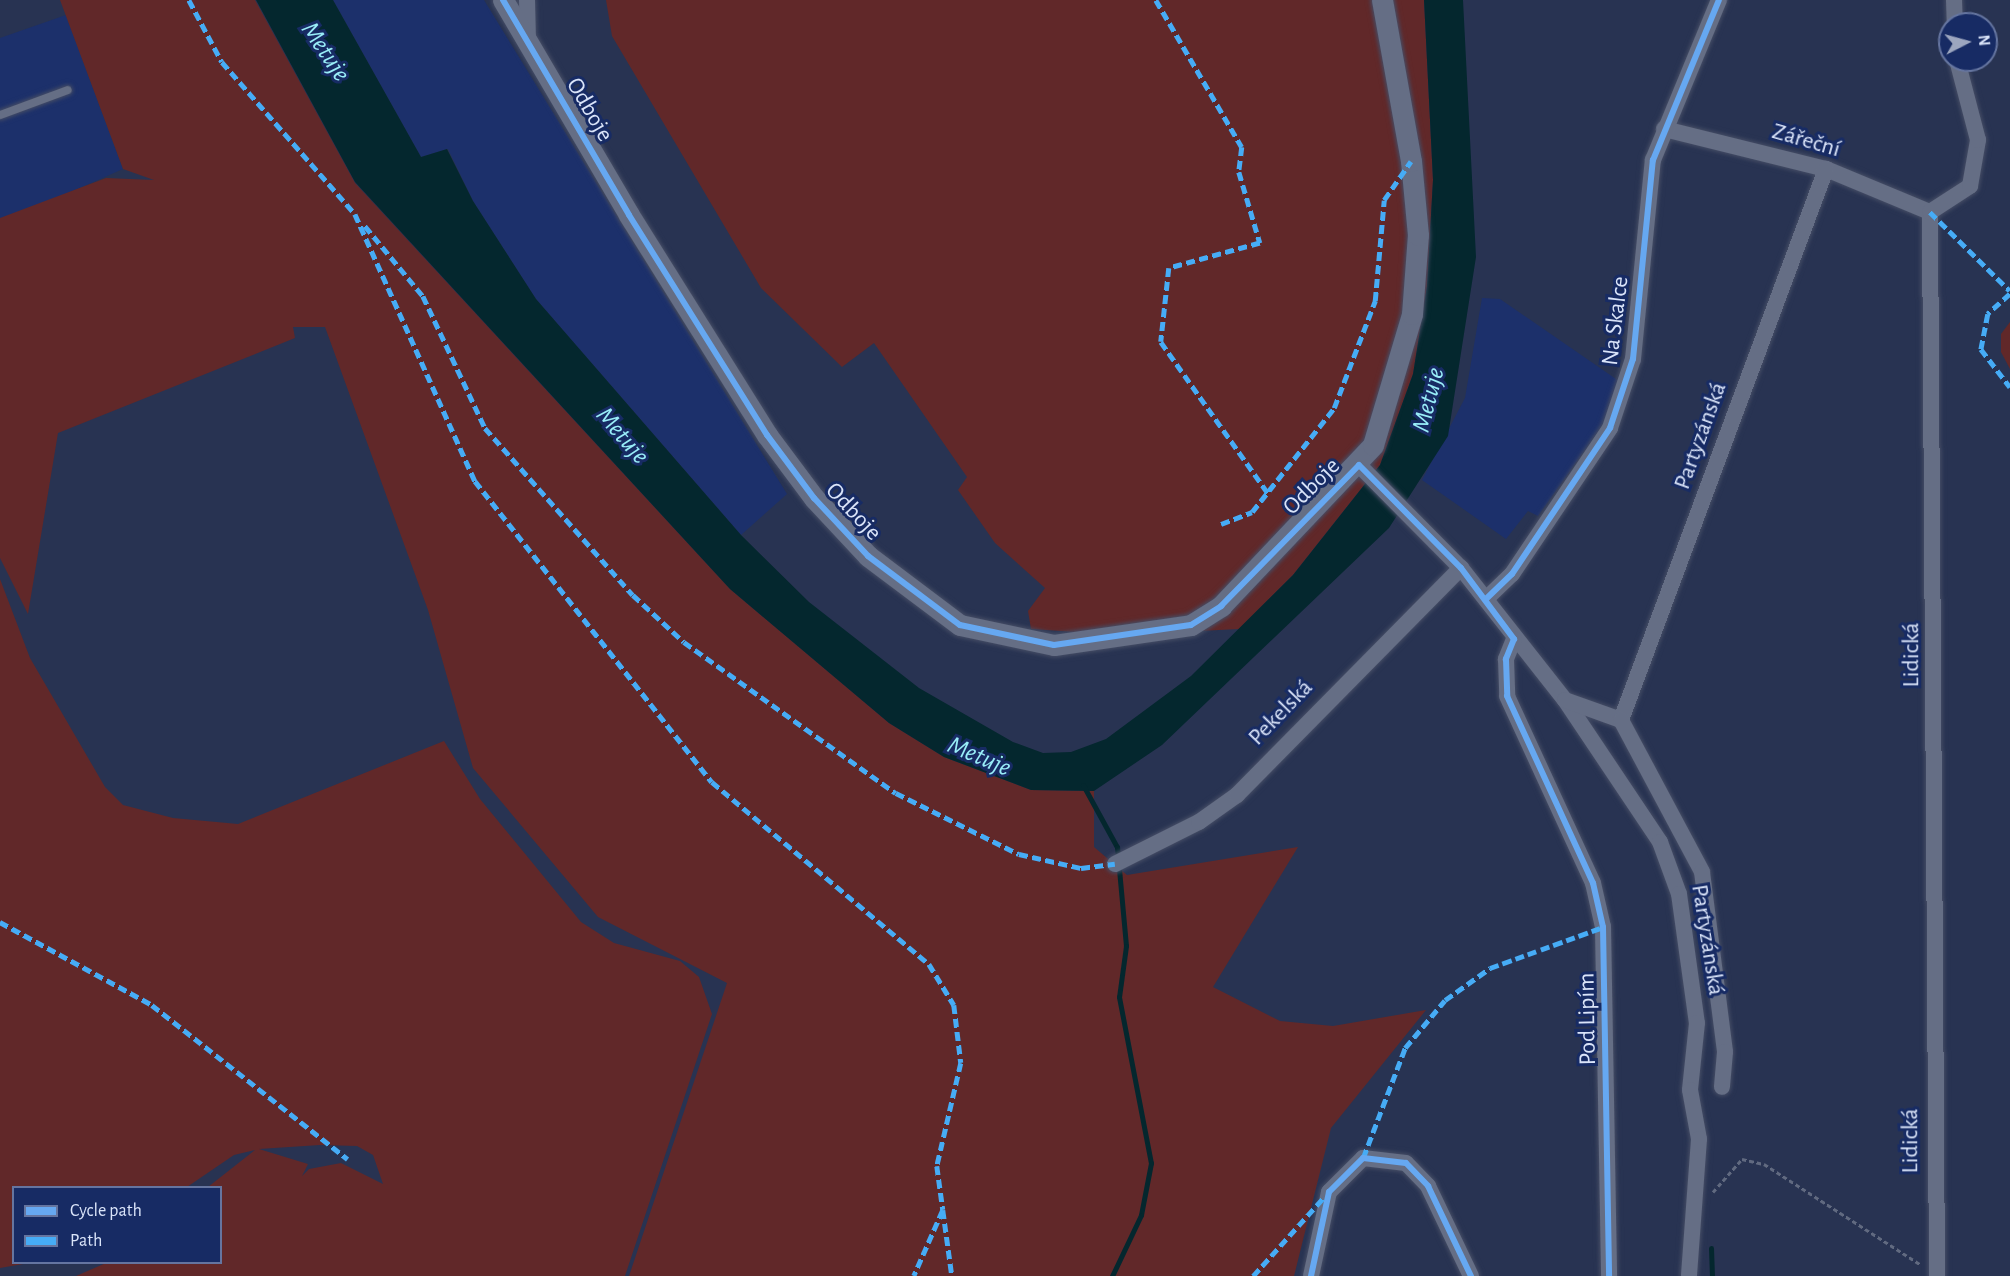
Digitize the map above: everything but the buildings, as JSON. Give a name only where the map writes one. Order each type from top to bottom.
[{"type":"street","name":"Odboje","points":[[503,0],[641,235],[767,435],[814,498],[868,556],[960,625],[1054,645],[1191,625],[1221,606],[1363,470],[1384,421],[1401,366],[1412,314],[1418,235],[1411,161],[1382,0]]},
{"type":"street","name":"Odboje","points":[[527,0],[528,41]]},
{"type":"street","name":"Na Skalce","points":[[1486,599],[1512,574],[1610,428],[1633,359],[1653,160],[1714,5]]},
{"type":"street","points":[[1930,212],[1970,186],[1978,140],[1961,72]]},
{"type":"street","name":"Zářeční","points":[[1664,129],[1826,169],[1930,212]]},
{"type":"street","name":"Partyzánská","points":[[1722,1087],[1725,1052],[1702,872],[1621,720],[1826,169]]},
{"type":"street","name":"Lidická","points":[[1930,212],[1932,1273]]},
{"type":"street","name":"Partyzánská","points":[[1363,470],[1418,521],[1486,599],[1514,639],[1565,700],[1660,842],[1679,894],[1696,1023],[1690,1090],[1699,1139],[1690,1216],[1689,1276]]},
{"type":"street","name":"Pekelská","points":[[1115,864],[1199,822],[1237,795],[1461,568]]},
{"type":"street","name":"Pod Lipím","points":[[1514,639],[1506,659],[1507,696],[1593,883],[1603,927],[1609,1276]]},
{"type":"street","points":[[1565,700],[1621,720]]},
{"type":"street","points":[[1311,1276],[1329,1192],[1363,1158],[1406,1163],[1428,1186],[1471,1276]]},
{"type":"lane","points":[[0,115],[68,90]]},
{"type":"path","points":[[1690,1216],[1742,1159],[1764,1164],[1932,1273]]},
{"type":"shaded area","points":[[60,0],[255,0],[355,183],[730,589],[889,723],[944,757],[1031,790],[1094,791],[1094,847],[1127,875],[1298,847],[1213,987],[1280,1021],[1333,1026],[1426,1010],[1331,1128],[1294,1276],[629,1276],[727,983],[598,917],[473,768],[428,610],[325,327],[293,327],[295,338],[58,433],[28,614],[0,558],[0,218],[106,178],[154,180],[123,169]]},
{"type":"shaded area","points":[[333,0],[484,0],[787,494],[741,535],[536,299],[473,201],[448,149],[421,157]]},
{"type":"shaded area","points":[[606,0],[1424,0],[1433,180],[1427,286],[1413,374],[1380,465],[1293,575],[1239,629],[1119,635],[1031,629],[1028,611],[1045,588],[995,543],[958,490],[967,477],[874,343],[842,367],[761,288],[612,36]]},
{"type":"shaded area","points":[[66,15],[123,169],[0,223],[0,38]]},
{"type":"shaded area","points":[[1482,298],[1500,299],[1629,388],[1538,516],[1528,511],[1506,539],[1422,480],[1465,398]]},
{"type":"shaded area","points":[[2010,322],[2010,369],[2001,352],[2001,334]]},
{"type":"shaded area","points":[[0,579],[30,658],[105,787],[123,805],[173,818],[238,824],[444,741],[480,799],[581,922],[614,943],[680,961],[699,977],[712,1014],[625,1276],[76,1276],[104,1264],[222,1264],[222,1186],[209,1186],[255,1150],[234,1155],[188,1186],[12,1186],[12,1264],[23,1264],[0,1268]],"holes":[[[320,1145],[357,1146],[373,1155],[383,1184],[341,1163],[309,1169],[302,1176],[308,1164],[259,1149]]]},
{"type":"water","name":"Metuje","points":[[256,0],[333,0],[421,157],[447,149],[473,201],[536,299],[741,535],[809,602],[919,688],[1013,742],[1043,753],[1071,752],[1106,739],[1191,676],[1293,575],[1380,465],[1413,374],[1427,286],[1433,180],[1424,0],[1463,0],[1476,257],[1448,436],[1389,528],[1162,745],[1094,791],[1031,790],[944,757],[889,723],[730,589],[355,182]]},
{"type":"waterway","points":[[1083,785],[1117,847],[1126,946],[1119,997],[1151,1163],[1141,1215],[1112,1276]]},
{"type":"waterway","points":[[1711,1248],[1712,1276]]},
{"type":"marked path","points":[[189,0],[222,62],[355,214],[475,481],[712,782],[929,964],[954,1005],[961,1063],[937,1166],[943,1210],[914,1276]]},
{"type":"marked path","points":[[1156,0],[1242,147],[1239,172],[1260,243],[1169,268],[1161,342],[1268,493]]},
{"type":"marked path","points":[[1221,524],[1252,512],[1334,408],[1375,301],[1384,200],[1411,161]]},
{"type":"marked path","points":[[1930,212],[2010,291]]},
{"type":"marked path","points":[[365,226],[423,296],[485,428],[633,595],[684,642],[896,793],[1019,854],[1081,868],[1115,864]]},
{"type":"marked path","points":[[2010,294],[1988,314],[1981,349],[2010,387]]},
{"type":"marked path","points":[[0,922],[152,1005],[348,1159]]},
{"type":"marked path","points":[[1363,1158],[1405,1048],[1445,1000],[1490,968],[1603,927]]},
{"type":"marked path","points":[[1253,1276],[1325,1196]]},
{"type":"marked path","points":[[943,1210],[952,1276]]},
{"type":"cycle path","points":[[503,0],[629,215],[767,435],[814,498],[868,556],[960,625],[1054,645],[1191,625],[1221,606],[1359,465],[1461,568],[1514,639],[1506,659],[1507,696],[1593,883],[1603,927],[1609,1276]]},
{"type":"cycle path","points":[[1486,599],[1512,574],[1610,428],[1633,359],[1653,160],[1719,0]]},
{"type":"cycle path","points":[[1311,1276],[1329,1192],[1363,1158],[1406,1163],[1428,1186],[1471,1276]]}]
